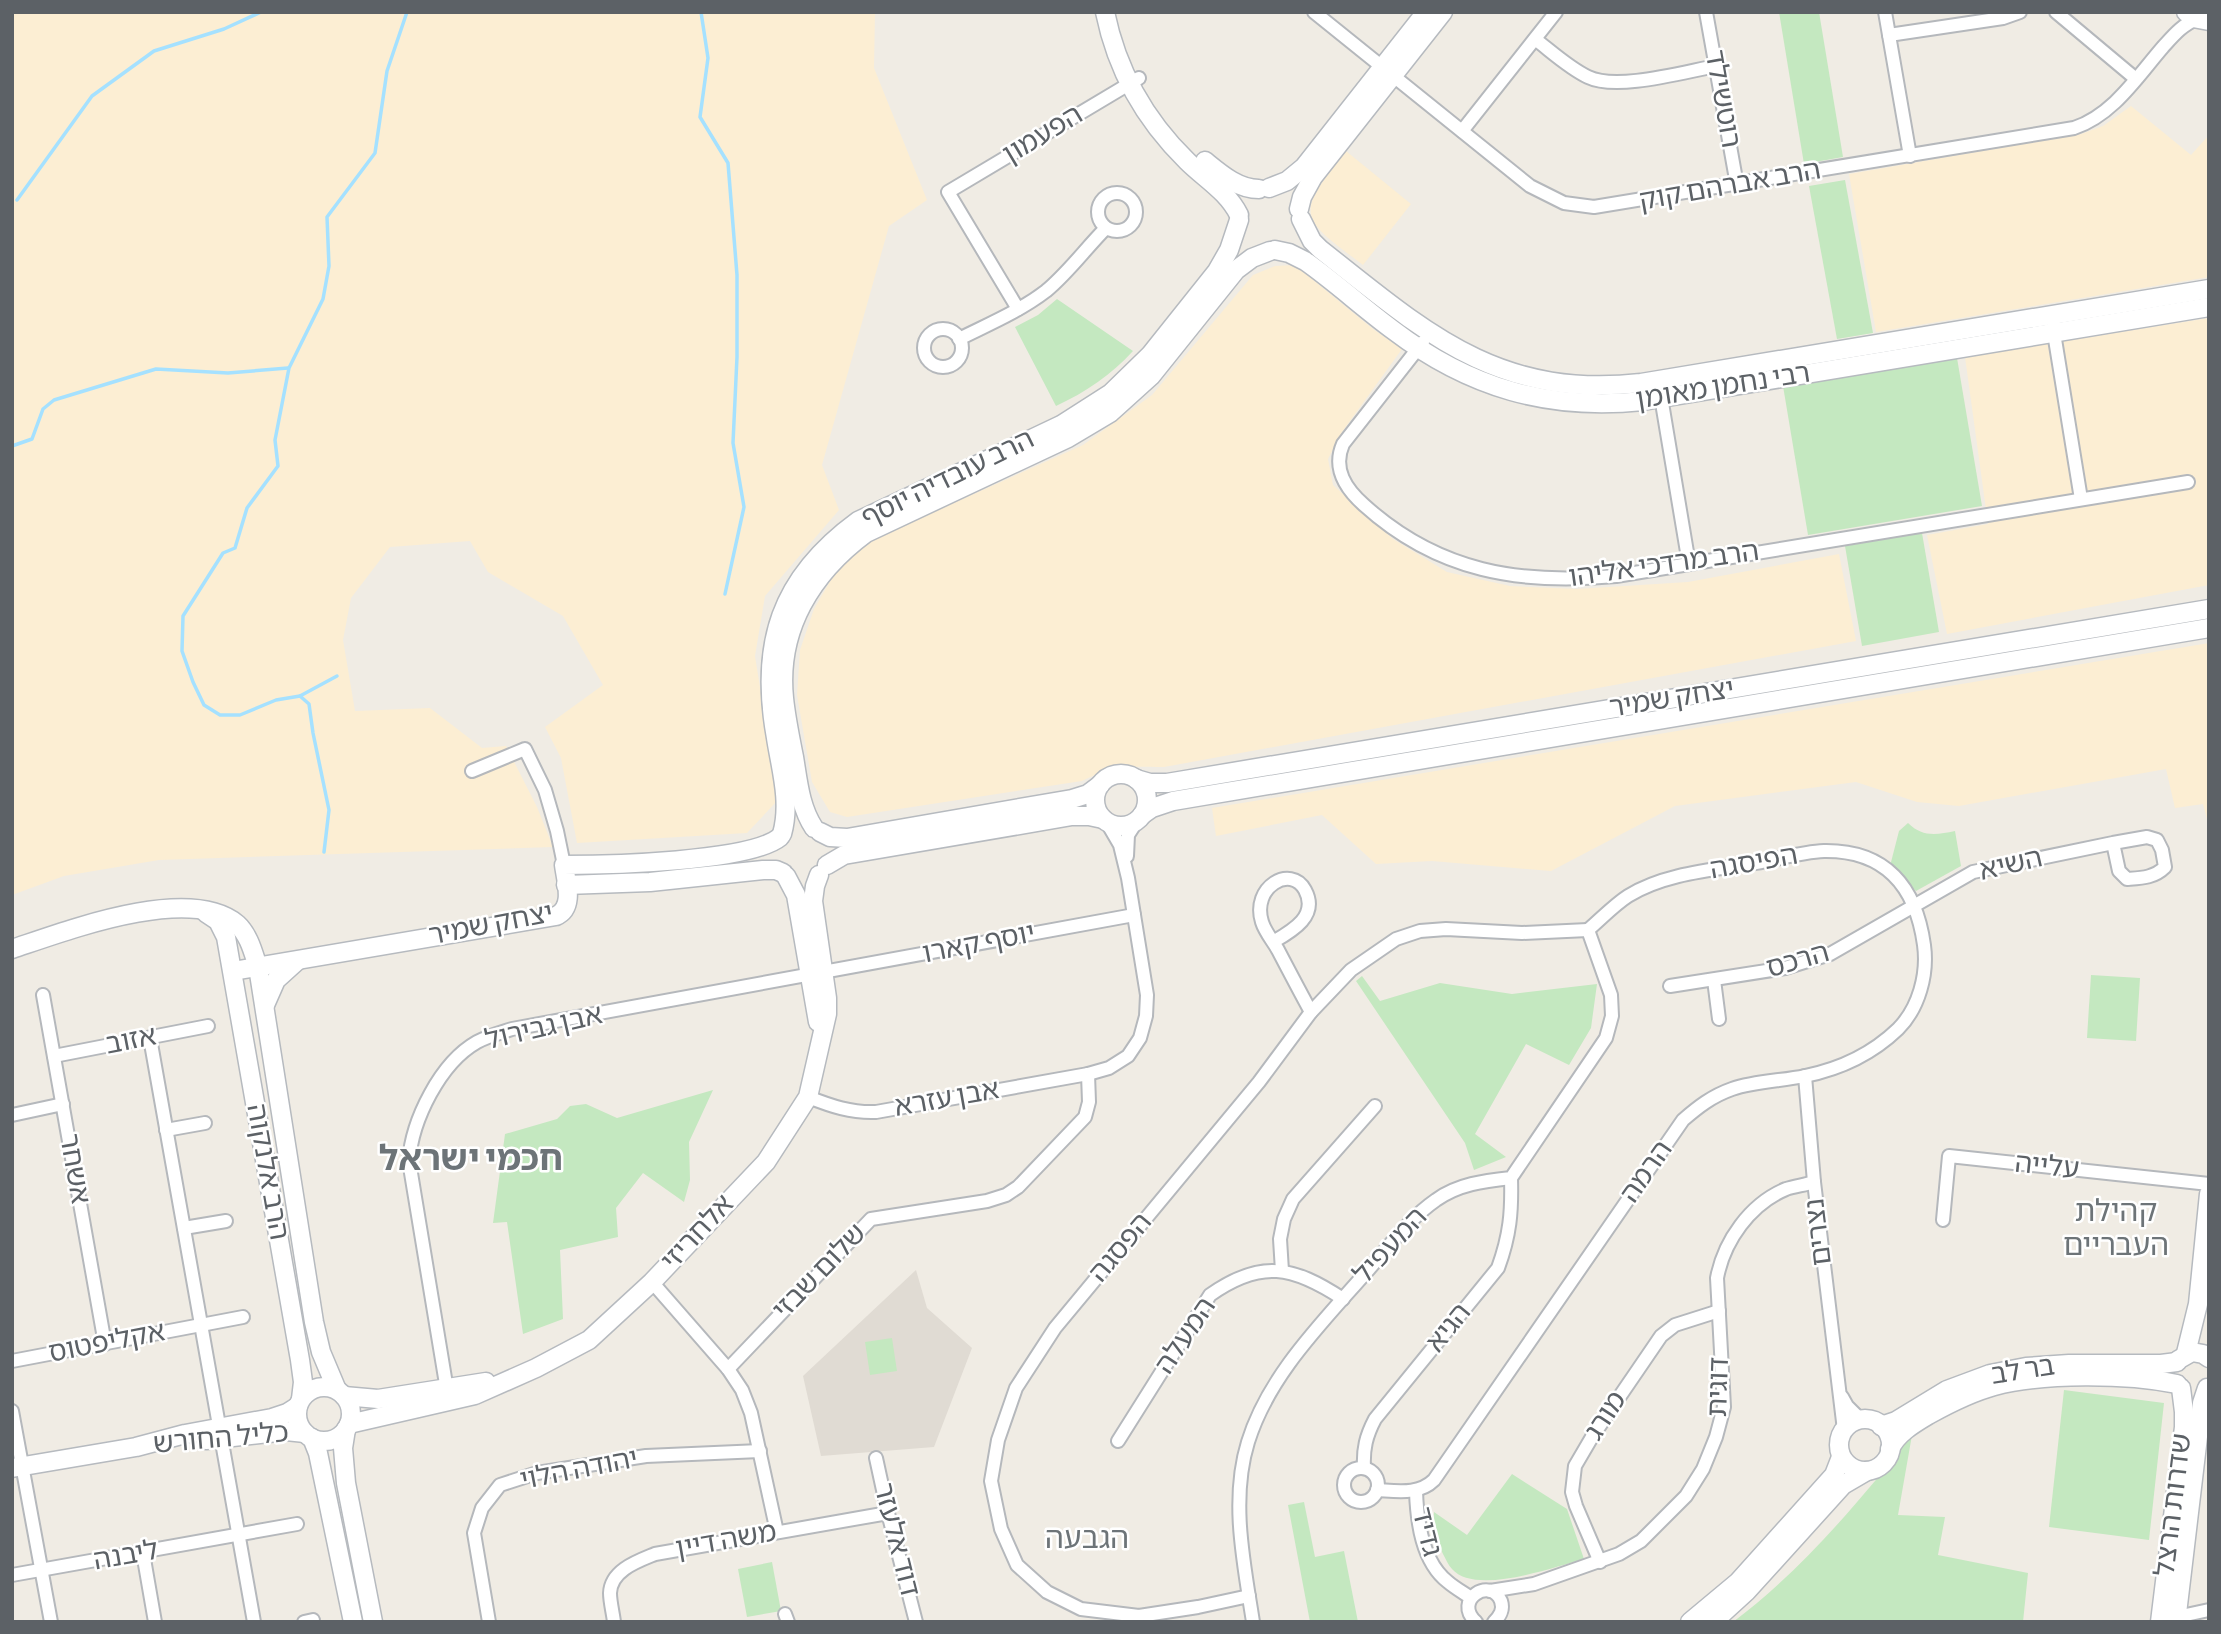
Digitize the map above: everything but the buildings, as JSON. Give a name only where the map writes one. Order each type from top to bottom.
[{"type":"street","points":[[1105,12],[1115,52],[1134,81],[1198,155],[1231,181],[1247,188],[1264,188],[1290,195],[1300,214]]},
{"type":"street","points":[[1117,12],[1134,81],[1155,127],[1190,164],[1222,190],[1239,217],[1241,233],[1261,250],[1273,250],[1294,239],[1300,228],[1302,197],[1313,177],[1388,72],[1426,12]]},
{"type":"street","name":"הרב אברהם קוק","points":[[1314,12],[1538,191],[1573,205],[1604,207],[2080,126],[2106,111],[2172,37],[2198,16]]},
{"type":"street","points":[[1239,217],[1246,199],[1264,188],[1287,181],[1304,167],[1443,12]]},
{"type":"street","points":[[1462,131],[1556,12]]},
{"type":"street","name":"רוטשילד","points":[[1706,12],[1737,185]]},
{"type":"street","points":[[1885,12],[1910,156]]},
{"type":"street","points":[[1889,35],[2003,18],[2020,12]]},
{"type":"street","points":[[2056,12],[2136,79]]},
{"type":"street","points":[[1535,39],[1582,74],[1602,82],[1625,82],[1716,66]]},
{"type":"street","name":"הפעמון","points":[[1018,309],[948,192],[1134,81]]},
{"type":"street","name":"רבי נחמן מאומן","points":[[1300,214],[1312,241],[1424,341]]},
{"type":"street","name":"הרב עובדיה יוסף","points":[[781,836],[786,800],[769,697],[769,671],[779,620],[802,575],[827,545],[858,521],[1061,425],[1111,393],[1150,355],[1217,271],[1231,245],[1239,217]]},
{"type":"street","points":[[960,339],[1018,309],[1058,280],[1106,228]]},
{"type":"street","name":"רבי נחמן מאומן","points":[[1273,250],[1289,253],[1305,261],[1474,378],[1524,396],[1597,404],[1660,389],[2052,324],[2209,289]]},
{"type":"street","name":"הרב עובדיה יוסף","points":[[817,830],[808,819],[802,803],[784,684],[787,648],[793,625],[814,583],[837,556],[866,533],[1068,438],[1110,413],[1151,376],[1236,271],[1252,258],[1273,250]]},
{"type":"street","name":"רבי נחמן מאומן","points":[[2052,324],[2209,307]]},
{"type":"street","points":[[2052,324],[2081,499]]},
{"type":"street","name":"הרב מרדכי אליהו","points":[[1424,341],[1347,439],[1339,456],[1341,475],[1347,488],[1400,534],[1436,554],[1500,574],[1547,579],[1586,579],[2188,482]]},
{"type":"street","points":[[1660,389],[1689,564]]},
{"type":"street","name":"יצחק שמיר","points":[[1136,779],[1153,784],[1167,783],[2209,609]]},
{"type":"street","name":"יצחק שמיר","points":[[1140,818],[1153,808],[1174,801],[2209,628]]},
{"type":"street","points":[[472,771],[525,749],[545,790],[557,831],[566,885]]},
{"type":"street","points":[[1128,878],[1128,835],[1140,818],[1146,808],[1147,795],[1142,784],[1125,774],[1105,779],[1088,794],[1072,799],[847,838],[833,838],[817,830],[797,826],[781,836],[775,853],[778,866],[785,874],[803,881],[844,855],[1059,818],[1081,816],[1121,826],[1140,818]]},
{"type":"street","points":[[1088,1074],[1109,1068],[1128,1056],[1140,1038],[1146,1016],[1147,995],[1120,845],[1096,804],[1100,785]]},
{"type":"street","points":[[817,830],[829,848],[823,870]]},
{"type":"street","name":"יצחק שמיר","points":[[564,865],[651,862],[735,853],[759,848],[781,836]]},
{"type":"street","name":"השיא","points":[[1915,904],[1973,872],[2113,843],[2147,837],[2157,840],[2165,867],[2160,873],[2149,877],[2127,879],[2119,871],[2113,843]]},
{"type":"street","name":"הפיסגה","points":[[1588,930],[1628,896],[1656,884],[1683,876],[1823,851],[1856,854],[1880,864],[1900,883],[1915,904]]},
{"type":"street","name":"יצחק שמיר","points":[[300,960],[556,916],[562,914],[567,905],[566,885],[650,882],[759,870],[776,870],[785,874]]},
{"type":"street","name":"אלחריזי","points":[[818,975],[813,901],[815,886],[823,870]]},
{"type":"street","name":"אלחריזי","points":[[341,1393],[377,1399],[475,1395],[589,1340],[652,1283],[766,1161],[808,1097],[827,1014],[796,895],[785,874]]},
{"type":"street","points":[[1273,942],[1305,919],[1310,904],[1305,889],[1297,881],[1286,879],[1275,883],[1265,891],[1259,903],[1262,923],[1311,1012]]},
{"type":"street","name":"הרכס","points":[[1670,986],[1785,968],[1830,954],[1915,904]]},
{"type":"street","name":"הרמה","points":[[1416,1491],[1426,1488],[1434,1480],[1683,1120],[1706,1101],[1732,1089],[1805,1076],[1856,1060],[1900,1028],[1913,1009],[1923,980],[1925,953],[1915,904]]},
{"type":"street","points":[[191,907],[208,913],[218,921],[226,937],[233,971],[300,960]]},
{"type":"street","points":[[12,949],[107,920],[156,910],[191,907],[210,910],[238,925],[248,938],[258,967]]},
{"type":"street","name":"יוסף קארו","points":[[818,975],[1134,915]]},
{"type":"street","name":"הפסגה","points":[[1249,1596],[1139,1616],[1081,1609],[1048,1592],[1017,1565],[1001,1529],[991,1482],[998,1440],[1016,1388],[1055,1328],[1259,1082],[1311,1012],[1351,970],[1396,939],[1420,932],[1446,929],[1522,933],[1588,930]]},
{"type":"street","points":[[1511,1178],[1606,1038],[1612,1016],[1611,995],[1588,930]]},
{"type":"street","points":[[265,1005],[283,971],[300,960]]},
{"type":"street","name":"הרב אלנקוה","points":[[258,967],[314,1322],[321,1352],[341,1393]]},
{"type":"street","name":"הרב אלנקוה","points":[[233,971],[300,1360],[303,1382],[300,1403]]},
{"type":"street","name":"אבן גבירול","points":[[448,1396],[409,1161],[411,1143],[419,1118],[447,1070],[475,1043],[512,1029],[818,975]]},
{"type":"street","points":[[1714,980],[1719,1019]]},
{"type":"street","name":"אשחר","points":[[43,995],[105,1343]]},
{"type":"street","name":"אזוב","points":[[54,1056],[208,1026]]},
{"type":"street","points":[[150,1038],[254,1622]]},
{"type":"street","name":"אבן עזרא","points":[[808,1097],[859,1113],[876,1112],[1088,1074]]},
{"type":"street","name":"שלום שבזי","points":[[728,1369],[871,1219],[995,1200],[1018,1187],[1085,1117],[1089,1102],[1088,1074]]},
{"type":"street","name":"נצרים","points":[[1805,1076],[1814,1182],[1844,1430]]},
{"type":"street","points":[[12,1115],[63,1104]]},
{"type":"street","points":[[1282,1271],[1280,1239],[1284,1219],[1293,1199],[1375,1106]]},
{"type":"street","points":[[166,1130],[205,1123]]},
{"type":"street","name":"עלייה","points":[[1943,1220],[1949,1156],[2209,1184]]},
{"type":"street","name":"המעפיל","points":[[1252,1622],[1240,1530],[1240,1480],[1248,1443],[1281,1375],[1418,1213],[1452,1190],[1481,1181],[1511,1178]]},
{"type":"street","name":"הגיא","points":[[1364,1468],[1367,1435],[1375,1419],[1498,1268],[1509,1239],[1512,1212],[1511,1178]]},
{"type":"street","name":"דוגית","points":[[1498,1617],[1516,1592],[1600,1562],[1641,1541],[1675,1508],[1703,1469],[1724,1407],[1717,1278],[1721,1258],[1728,1243],[1744,1222],[1764,1202],[1787,1189],[1814,1182]]},
{"type":"street","points":[[2194,1357],[2209,1194]]},
{"type":"street","points":[[184,1228],[226,1221]]},
{"type":"street","name":"המעלה","points":[[1118,1441],[1210,1295],[1232,1280],[1251,1273],[1282,1271],[1319,1283],[1343,1299]]},
{"type":"street","points":[[652,1283],[728,1369],[742,1390],[751,1413],[777,1532]]},
{"type":"street","points":[[2194,1357],[2209,1283]]},
{"type":"street","name":"מורג","points":[[1600,1562],[1572,1492],[1575,1466],[1661,1336],[1675,1325],[1719,1311]]},
{"type":"street","name":"אקליפטוס","points":[[12,1361],[243,1317]]},
{"type":"street","name":"שדרות הרצל","points":[[2168,1620],[2184,1427],[2183,1402],[2174,1371],[2194,1357]]},
{"type":"street","name":"בר לב","points":[[1881,1426],[1896,1421],[1947,1390],[1990,1374],[2037,1366],[2161,1364],[2194,1357]]},
{"type":"street","name":"בר לב","points":[[1890,1449],[1902,1433],[1952,1402],[1993,1387],[2028,1380],[2147,1378],[2179,1386],[2191,1393],[2208,1388]]},
{"type":"street","points":[[353,1622],[318,1453],[297,1418],[300,1403],[306,1393],[317,1388],[328,1387],[341,1393],[351,1410],[343,1448],[346,1483],[373,1622]]},
{"type":"street","name":"נצרים","points":[[1837,1388],[1847,1406],[1861,1420]]},
{"type":"street","name":"שדרות הרצל","points":[[2168,1620],[2202,1403],[2208,1388]]},
{"type":"street","name":"אלחריזי","points":[[348,1426],[448,1396]]},
{"type":"street","name":"כליל החורש","points":[[17,1467],[220,1433],[276,1417],[300,1403]]},
{"type":"street","points":[[12,1410],[17,1467],[51,1622]]},
{"type":"street","points":[[1690,1622],[1738,1581],[1835,1475],[1842,1457],[1839,1439],[1849,1424],[1861,1420],[1873,1421],[1881,1426],[1889,1437],[1890,1449],[1885,1461],[1843,1485],[1747,1591],[1713,1622]]},
{"type":"street","points":[[308,1435],[322,1441],[331,1440],[348,1426]]},
{"type":"street","name":"כליל החורש","points":[[220,1433],[280,1431],[308,1435]]},
{"type":"street","name":"יהודה הלוי","points":[[489,1622],[474,1533],[482,1508],[500,1485],[537,1473],[646,1456],[760,1451]]},
{"type":"street","points":[[1842,1457],[1854,1469],[1867,1471]]},
{"type":"street","name":"דוד אלעזר","points":[[876,1458],[916,1622]]},
{"type":"street","points":[[1364,1468],[1376,1476],[1377,1490],[1371,1499],[1361,1502],[1347,1496],[1343,1486],[1346,1476],[1354,1469],[1364,1468]]},
{"type":"street","points":[[1377,1490],[1416,1491]]},
{"type":"street","name":"גדיד","points":[[1416,1491],[1420,1528],[1434,1567],[1447,1582],[1471,1598]]},
{"type":"street","name":"משה דיין","points":[[614,1622],[610,1591],[617,1576],[630,1564],[655,1554],[888,1513]]},
{"type":"street","name":"ליבנה","points":[[12,1575],[298,1524]]},
{"type":"street","points":[[143,1553],[155,1622]]},
{"type":"street","name":"דוגית","points":[[1471,1598],[1479,1591],[1534,1584]]},
{"type":"street","points":[[1490,1591],[1499,1598],[1498,1617]]},
{"type":"street","points":[[1471,1598],[1469,1614],[1476,1622]]},
{"type":"street","points":[[2168,1620],[2209,1610]]},
{"type":"shaded area","points":[[916,1270],[927,1308],[972,1348],[934,1447],[821,1456],[803,1376]]},
{"type":"green space","points":[[1779,12],[1819,12],[1843,157],[1804,164]]},
{"type":"green space","points":[[1845,180],[1873,333],[1837,339],[1809,186]]},
{"type":"green space","points":[[1057,299],[1133,351],[1098,382],[1056,406],[1015,327],[1038,315]]},
{"type":"green space","points":[[1957,358],[1982,506],[1808,535],[1783,386]]},
{"type":"green space","points":[[1922,533],[1939,632],[1862,646],[1845,546]]},
{"type":"green space","points":[[1908,823],[1919,831],[1930,834],[1955,831],[1961,866],[1916,891],[1890,866],[1899,831]]},
{"type":"green space","points":[[2091,975],[2140,978],[2136,1041],[2087,1038]]},
{"type":"green space","points":[[1362,976],[1380,1001],[1440,983],[1512,994],[1597,984],[1591,1028],[1569,1065],[1526,1044],[1475,1134],[1506,1157],[1474,1170],[1465,1143],[1356,981]]},
{"type":"green space","points":[[713,1090],[689,1142],[690,1180],[684,1202],[643,1173],[616,1208],[618,1237],[560,1250],[563,1319],[523,1334],[507,1222],[493,1223],[505,1134],[557,1119],[570,1106],[586,1104],[617,1118]]},
{"type":"green space","points":[[892,1338],[897,1371],[870,1375],[865,1342]]},
{"type":"green space","points":[[2064,1390],[2164,1403],[2149,1540],[2049,1527]]},
{"type":"green space","points":[[1912,1435],[1898,1515],[1945,1517],[1938,1555],[2028,1573],[2023,1622],[1733,1622],[1782,1581],[1828,1534]]},
{"type":"green space","points":[[1512,1474],[1567,1509],[1584,1559],[1535,1573],[1496,1580],[1463,1577],[1451,1567],[1441,1549],[1434,1512],[1467,1535]]},
{"type":"green space","points":[[1304,1502],[1315,1557],[1344,1551],[1358,1622],[1310,1622],[1288,1505]]},
{"type":"green space","points":[[772,1562],[781,1611],[747,1617],[738,1569]]},
{"type":"sand","points":[[12,12],[875,12],[874,68],[927,200],[889,226],[822,465],[839,510],[765,596],[755,656],[778,800],[747,833],[577,843],[561,758],[545,727],[603,685],[563,616],[488,572],[470,541],[390,547],[351,598],[343,640],[355,711],[430,708],[482,748],[506,746],[537,807],[553,847],[159,860],[64,876],[12,895]]},
{"type":"sand","points":[[2131,106],[2191,155],[2209,135],[2209,277],[1876,332],[1849,174],[2081,134],[2103,126]]},
{"type":"sand","points":[[1346,151],[1411,204],[1363,265],[1326,236],[1311,214],[1318,189]]},
{"type":"sand","points":[[1295,265],[1373,329],[1402,349],[1342,432],[1328,459],[1333,485],[1393,539],[1447,572],[1510,586],[1577,589],[1688,582],[1839,554],[1856,641],[1164,767],[1114,769],[1082,781],[847,817],[830,812],[812,782],[797,695],[800,650],[814,609],[836,571],[871,540],[1083,445],[1152,395],[1253,275],[1275,266]]},
{"type":"sand","points":[[2209,318],[2209,585],[1947,634],[1927,535],[1988,524],[1965,357]]},
{"type":"sand","points":[[2209,643],[2209,827],[2203,804],[2175,808],[2166,769],[1959,806],[1917,802],[1856,782],[1675,806],[1551,871],[1432,861],[1376,864],[1322,815],[1216,836],[1212,808]]},
{"type":"waterway","points":[[17,200],[92,96],[154,51],[224,29],[261,12]]},
{"type":"waterway","points":[[324,852],[329,810],[309,704],[300,696],[276,700],[240,715],[220,715],[204,705],[182,651],[183,616],[223,553],[235,548],[247,508],[278,466],[275,440],[289,368],[323,299],[329,266],[327,217],[375,153],[387,71],[407,12]]},
{"type":"waterway","points":[[701,12],[708,58],[700,117],[728,163],[737,275],[733,443],[744,507],[725,594]]},
{"type":"waterway","points":[[12,446],[32,439],[43,409],[54,400],[156,369],[228,373],[288,368]]},
{"type":"waterway","points":[[300,696],[337,676]]},
{"type":"district","name":"חכמי ישראל","points":[[471,1159]]},
{"type":"district","name":"קהילת העבריים","points":[[2116,1229]]},
{"type":"district","name":"הגבעה","points":[[1087,1539]]}]
